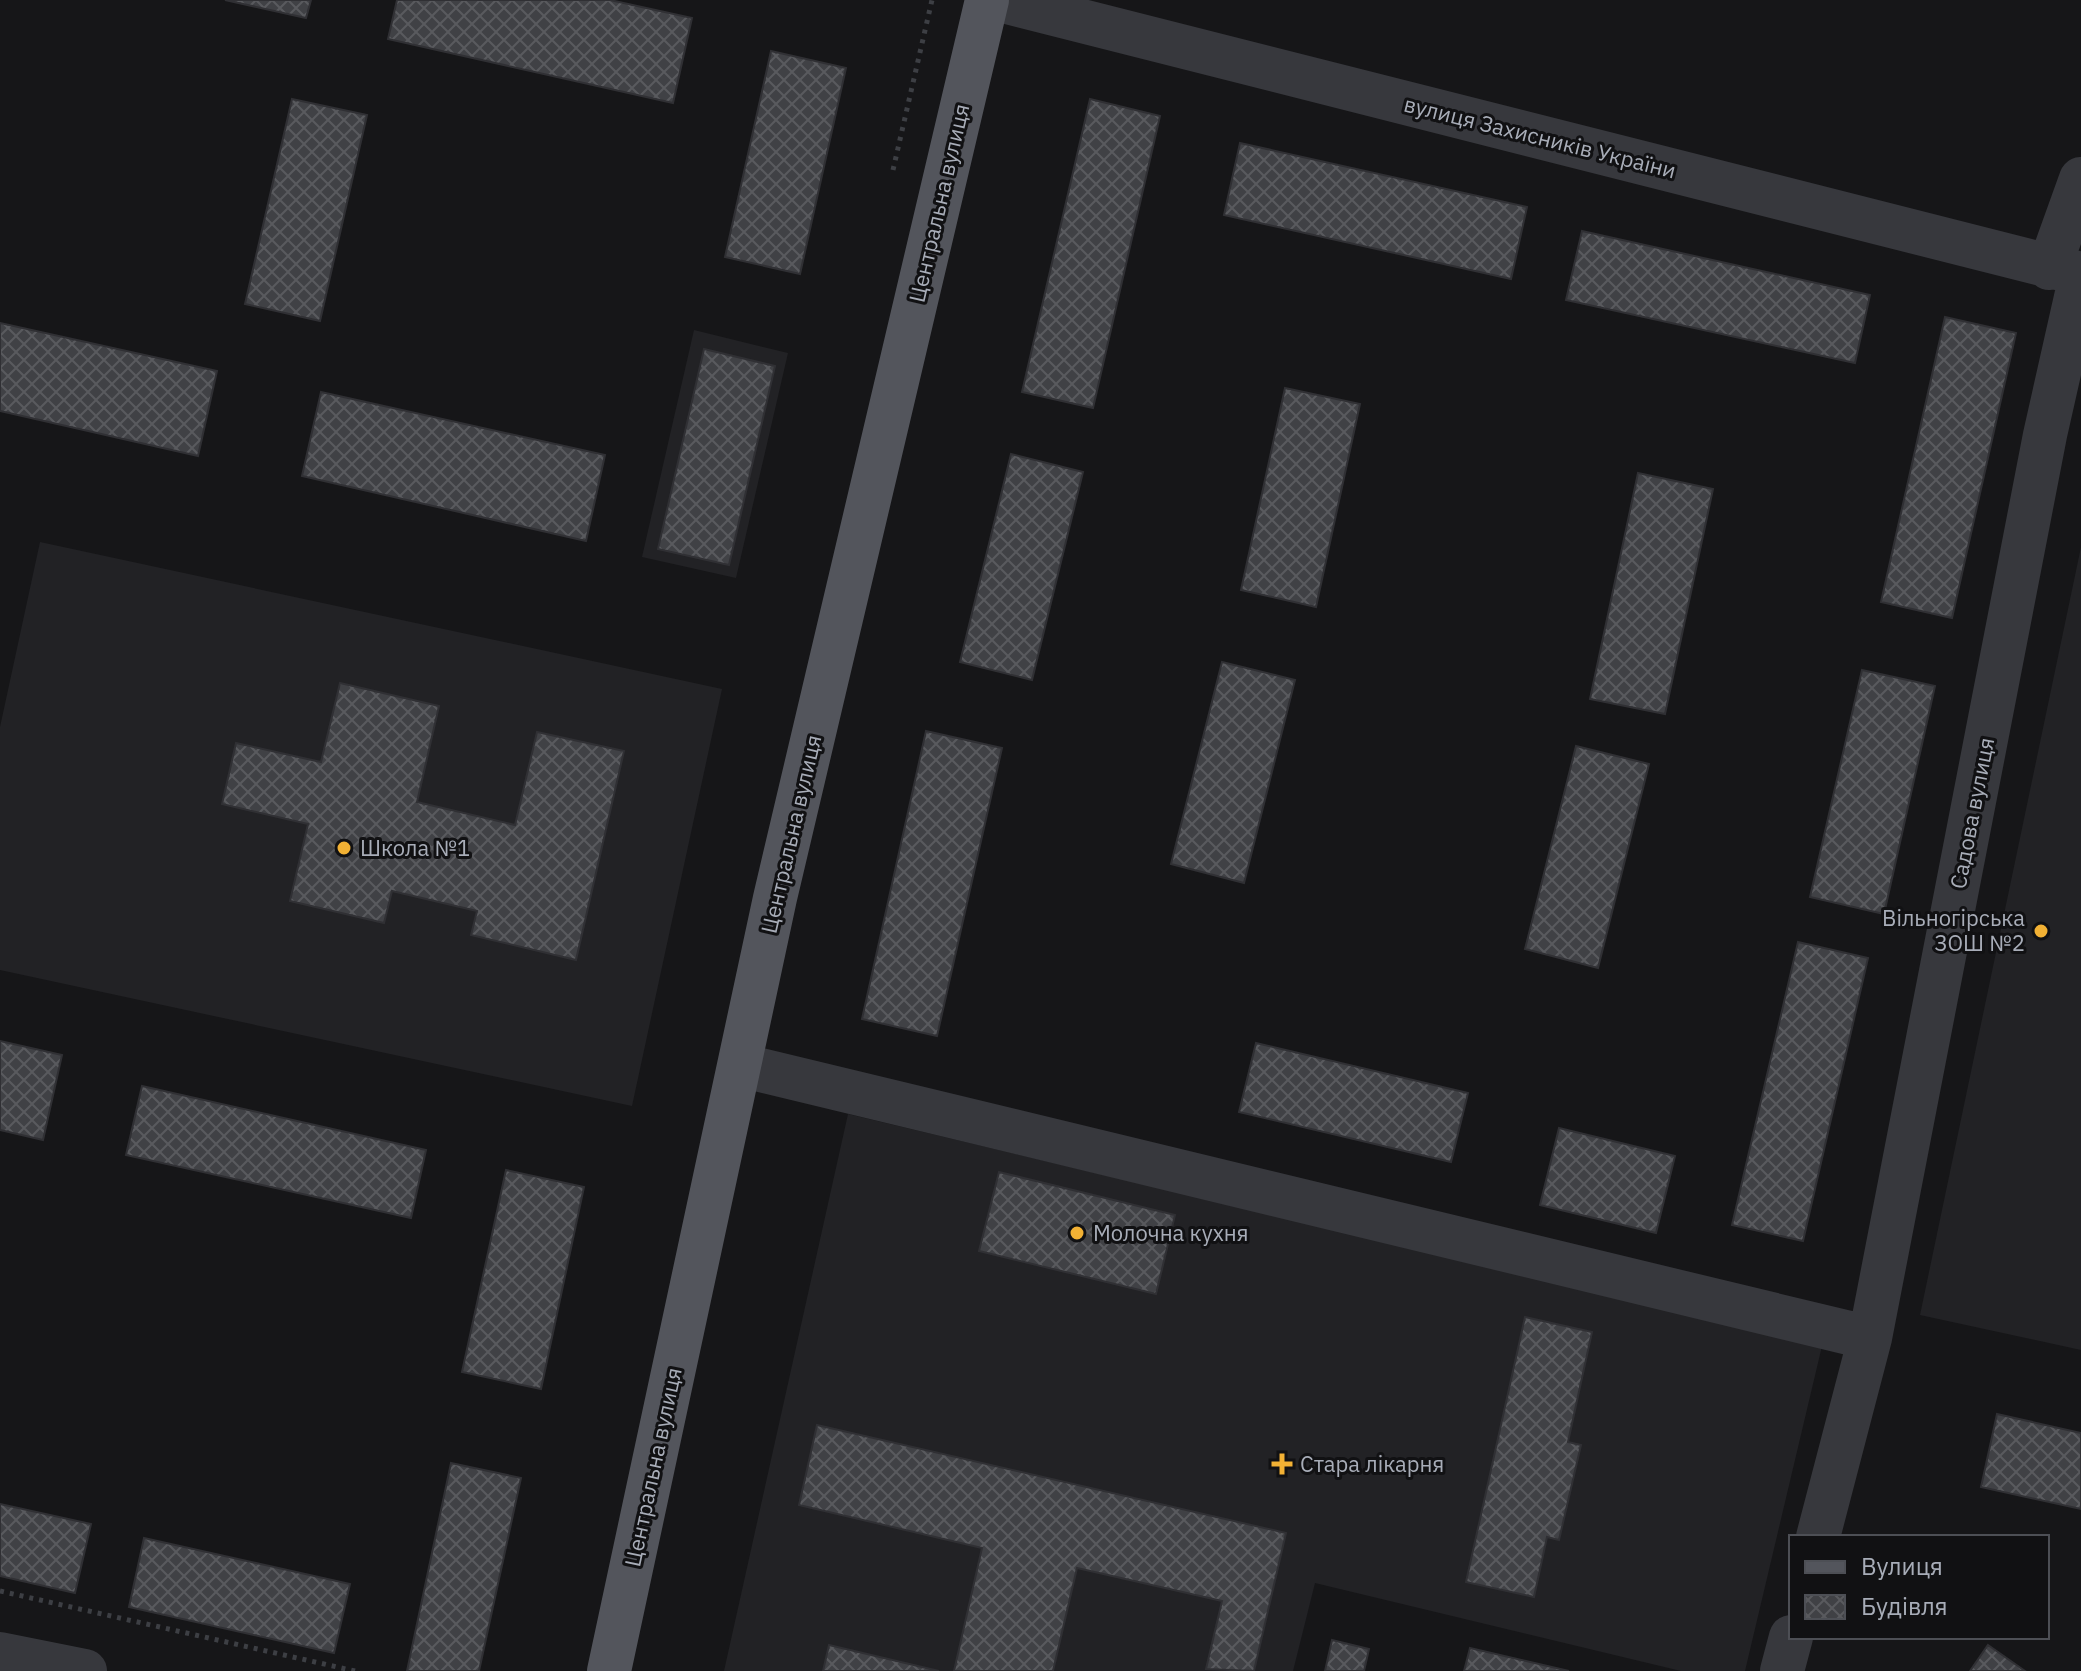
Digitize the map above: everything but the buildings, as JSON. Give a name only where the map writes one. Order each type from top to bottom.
[{"type":"main road","name":"Центральна вулиця","points":[[609,1671],[779,883],[987,0]]},
{"type":"street","name":"вулиця Захисників України","points":[[999,0],[2070,272]]},
{"type":"street","name":"Садова вулиця","points":[[1819,1535],[1870,1338],[2063,439],[2070,272],[2081,179]]},
{"type":"street","points":[[740,1065],[1870,1338]]},
{"type":"street","points":[[1782,1671],[1790,1639]]},
{"type":"street","points":[[10,1661],[85,1671]]},
{"type":"path","points":[[893,170],[932,0]]},
{"type":"path","points":[[0,1591],[355,1671]]},
{"type":"shaded area","points":[[694,330],[788,353],[736,578],[642,557]]},
{"type":"shaded area","name":"Школа №1","points":[[40,542],[722,689],[632,1106],[0,970],[0,727]]},
{"type":"shaded area","name":"Вільногірська ЗОШ №2","points":[[2081,547],[2081,1350],[1920,1315]]},
{"type":"shaded area","name":"Стара лікарня","points":[[848,1114],[1822,1346],[1745,1671],[1681,1671],[1315,1583],[1293,1671],[724,1671]]},
{"type":"place","name":"Школа №1","points":[[344,848]]},
{"type":"place","name":"Вільногірська ЗОШ №2","points":[[2041,931]]},
{"type":"place","name":"Молочна кухня","points":[[1077,1233]]},
{"type":"place","name":"Стара лікарня","points":[[1282,1464]]}]
